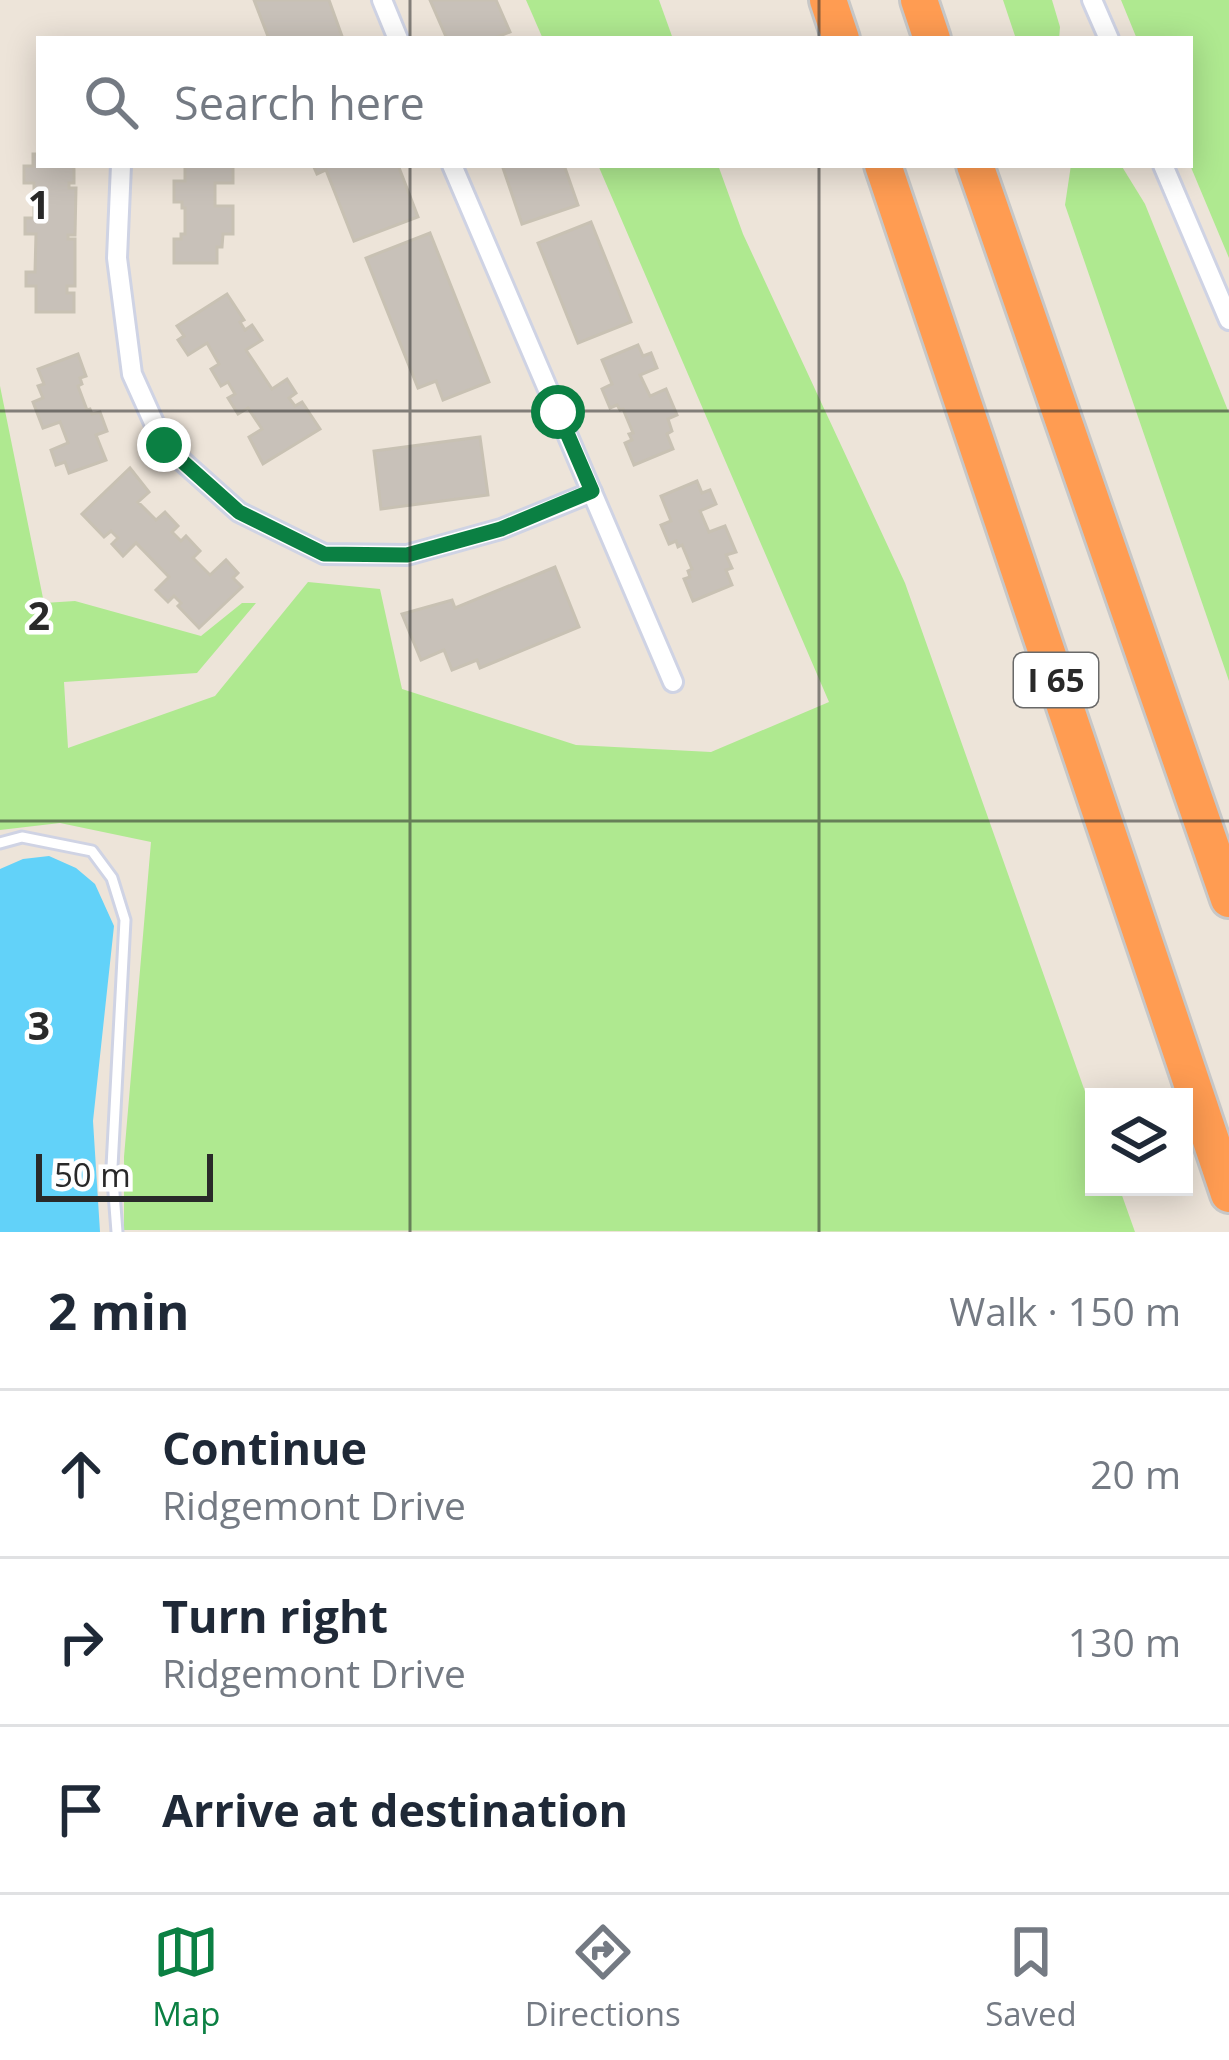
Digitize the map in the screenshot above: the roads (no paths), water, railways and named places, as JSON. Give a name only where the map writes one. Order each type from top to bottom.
[{"type":"highway","points":[[828,0],[840,36]]},
{"type":"highway","points":[[919,0],[931,36]]},
{"type":"highway","name":"I 65","points":[[884,168],[1229,1194]]},
{"type":"highway","name":"I 65","points":[[976,168],[1229,899]]},
{"type":"street","points":[[382,0],[397,36]]},
{"type":"street","points":[[1092,0],[1108,36]]},
{"type":"street","points":[[121,168],[117,258],[133,374],[164,445],[239,512],[324,554],[407,555],[501,529],[592,491]]},
{"type":"street","points":[[453,168],[673,682]]},
{"type":"street","points":[[1164,168],[1229,320]]},
{"type":"lane","points":[[0,843],[41,838],[92,851],[112,878],[125,920],[112,1167],[117,1232]]},
{"type":"water","points":[[49,856],[76,868],[95,884],[114,926],[93,1121],[100,1232],[0,1232],[0,869],[23,859]]}]
